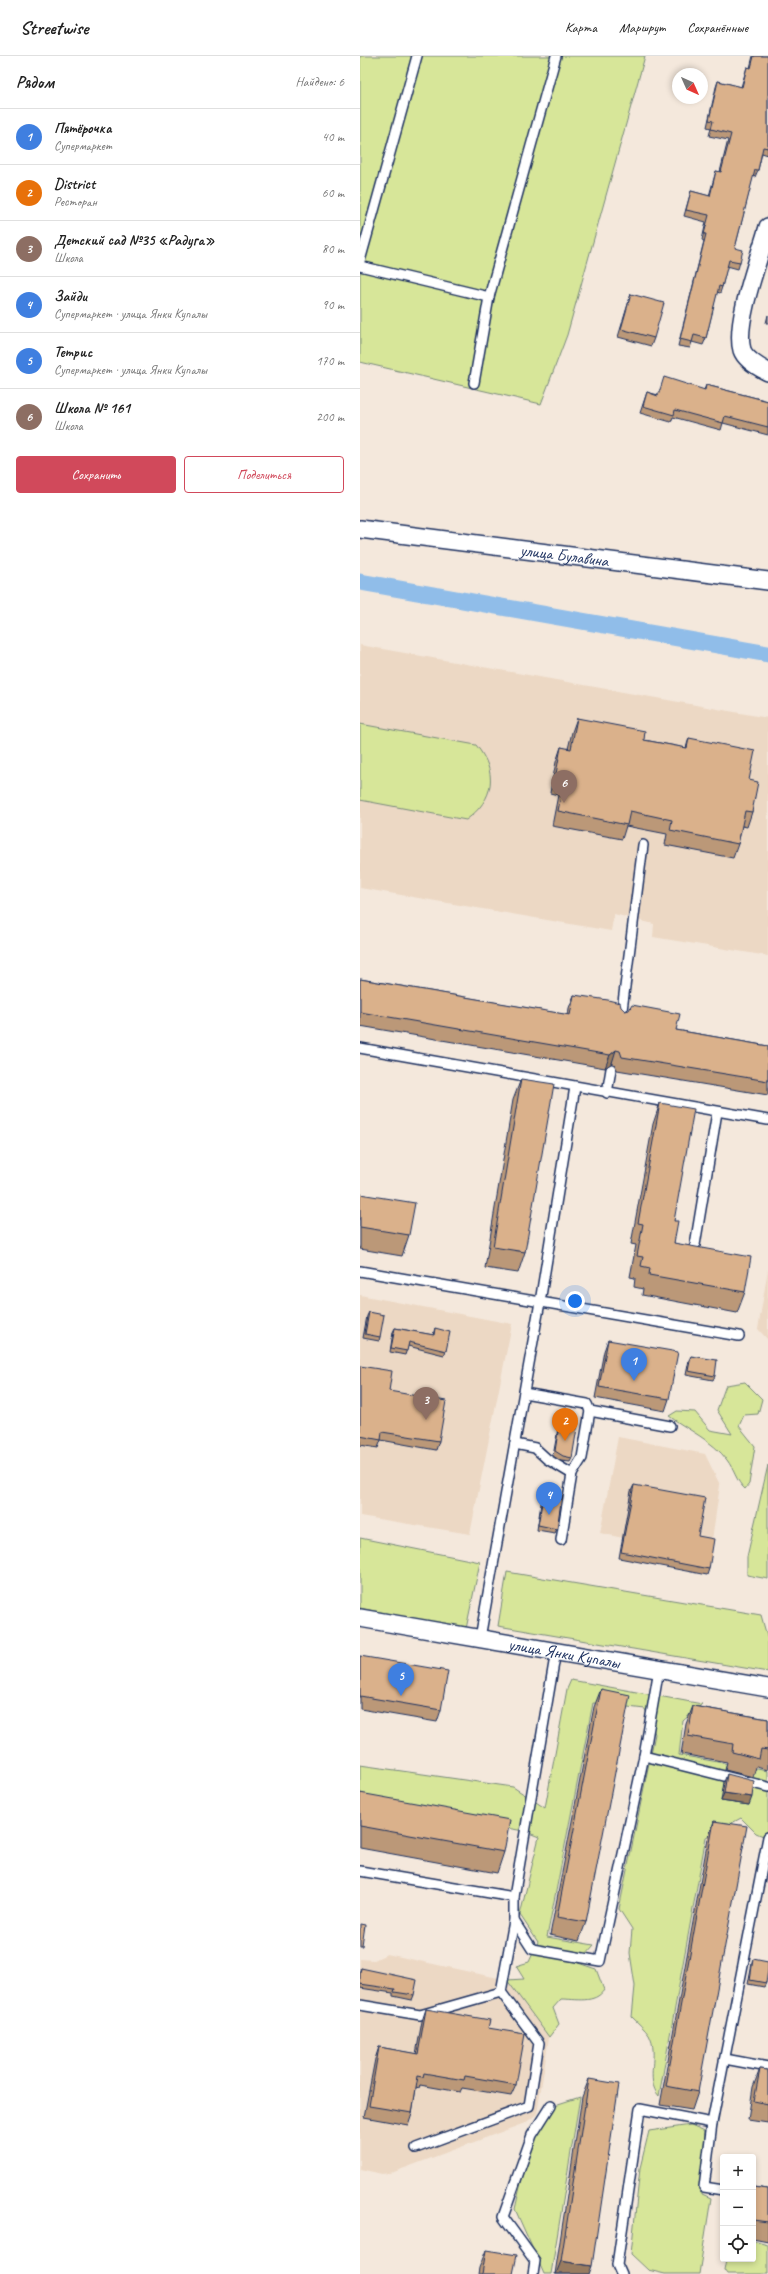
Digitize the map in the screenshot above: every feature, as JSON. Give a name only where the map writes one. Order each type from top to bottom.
[{"type":"street","points":[[768,227],[743,316],[740,334],[743,352],[759,368],[768,372]]},
{"type":"street","name":"улица Булавина","points":[[360,529],[768,581]]},
{"type":"street","name":"улица Янки Купалы","points":[[360,1618],[768,1688]]},
{"type":"lane","points":[[360,261],[417,56]]},
{"type":"lane","points":[[474,383],[489,297],[556,56]]},
{"type":"lane","points":[[360,266],[489,297]]},
{"type":"lane","points":[[621,1018],[643,845]]},
{"type":"lane","points":[[360,1048],[607,1093],[768,1120]]},
{"type":"lane","points":[[607,1093],[611,1069]]},
{"type":"lane","points":[[480,1638],[540,1302],[575,1087]]},
{"type":"lane","points":[[705,1260],[692,1257],[716,1112]]},
{"type":"lane","points":[[360,1271],[739,1336]]},
{"type":"lane","points":[[524,1393],[587,1404],[590,1411],[582,1458],[572,1474],[561,1540]]},
{"type":"lane","points":[[590,1411],[670,1426]]},
{"type":"lane","points":[[515,1444],[535,1448],[572,1474]]},
{"type":"lane","points":[[416,2148],[529,2106],[539,2043],[501,1992],[514,1921],[514,1897],[556,1652]]},
{"type":"lane","points":[[514,1921],[532,1949],[600,1961],[644,1756],[658,1669]]},
{"type":"lane","points":[[644,1756],[768,1787]]},
{"type":"lane","points":[[720,2190],[704,2187],[712,2123],[768,1837]]},
{"type":"lane","points":[[360,1871],[514,1897]]},
{"type":"lane","points":[[360,2005],[420,2015],[501,1992]]},
{"type":"lane","points":[[725,2059],[768,2067]]},
{"type":"lane","points":[[533,2274],[535,2261],[503,2217],[532,2135],[551,2105]]},
{"type":"lane","points":[[621,2274],[616,2265],[640,2109],[712,2123]]},
{"type":"shaded area","points":[[360,645],[768,718],[768,956],[653,937],[654,924],[614,914],[611,931],[360,888]]},
{"type":"shaded area","points":[[768,1269],[768,1340],[758,1329]]},
{"type":"shaded area","points":[[360,1295],[512,1324],[470,1534],[360,1516]]},
{"type":"shaded area","points":[[618,1437],[705,1454],[720,1485],[707,1575],[619,1558],[623,1538],[600,1533]]},
{"type":"shaded area","points":[[387,1954],[507,1980],[549,2037],[537,2114],[525,2123],[394,2172],[382,2174],[360,2169],[360,1959],[374,1960]]},
{"type":"green space","points":[[360,56],[645,56],[567,335],[541,404],[360,362]]},
{"type":"green space","points":[[360,724],[476,745],[488,765],[490,775],[488,794],[483,803],[476,812],[466,820],[360,800]]},
{"type":"green space","points":[[745,1382],[762,1399],[758,1414],[744,1415],[739,1426],[755,1446],[749,1484],[745,1489],[739,1482],[729,1464],[715,1447],[669,1416],[677,1411],[695,1412],[710,1430],[732,1434],[717,1410],[726,1385]]},
{"type":"green space","points":[[768,1465],[768,1579],[747,1575],[747,1557]]},
{"type":"green space","points":[[360,1538],[480,1562],[466,1629],[360,1608]]},
{"type":"green space","points":[[507,1572],[761,1615],[768,1640],[768,1672],[498,1626]]},
{"type":"green space","points":[[571,1680],[702,1704],[683,1721],[679,1755],[768,1771],[768,1838],[756,1833],[741,1818],[706,1837],[659,2096],[655,2089],[652,2075],[652,2043],[649,2035],[632,2017],[635,1986],[630,1953],[632,1929],[619,1909],[655,1734],[645,1709],[593,1703],[547,1937],[594,1945],[578,1963],[596,1969],[604,1990],[596,1997],[590,1999],[561,1999],[553,2008],[559,2024],[549,2037],[507,1980],[524,1979],[516,1966],[529,1962],[538,1942],[520,1915],[539,1837],[524,1831],[360,1803],[360,1765],[513,1787],[545,1808],[567,1689]]},
{"type":"green space","points":[[580,2097],[551,2274],[544,2274],[515,2209],[528,2152],[555,2105]]},
{"type":"green space","points":[[691,2125],[705,2131],[702,2194],[711,2198],[699,2274],[665,2274],[648,2270],[631,2254],[640,2168],[649,2131]]},
{"type":"green space","points":[[756,2242],[768,2245],[768,2274],[727,2274],[724,2270],[725,2262],[756,2262]]},
{"type":"building","points":[[754,56],[768,56],[768,148],[763,147],[758,170],[755,170],[735,248],[743,250],[740,262],[729,260],[722,287],[719,286],[706,338],[694,335],[692,342],[680,339],[706,234],[704,234],[709,215],[686,210],[691,191],[710,196],[716,171],[721,172],[731,134],[711,129],[713,121],[709,120],[718,81],[742,87],[747,67],[751,68]]},
{"type":"building","points":[[631,294],[664,303],[654,338],[621,329]]},
{"type":"building","points":[[664,377],[705,390],[706,385],[768,401],[768,427],[725,416],[723,423],[675,410],[674,415],[643,406],[647,392],[658,396]]},
{"type":"building","points":[[577,718],[645,731],[644,740],[687,748],[689,738],[755,751],[749,780],[758,782],[752,812],[745,811],[738,844],[670,830],[672,820],[630,811],[627,825],[558,811],[564,781],[555,779],[561,747],[571,749]]},
{"type":"building","points":[[360,979],[570,1015],[574,995],[620,1003],[621,1007],[625,1011],[629,1010],[632,1005],[680,1014],[676,1030],[768,1046],[768,1081],[622,1057],[620,1051],[616,1050],[610,1055],[360,1012]]},
{"type":"building","points":[[521,1079],[554,1084],[525,1252],[493,1247]]},
{"type":"building","points":[[660,1103],[694,1109],[674,1221],[678,1221],[674,1243],[751,1257],[745,1292],[649,1275],[650,1268],[641,1266],[643,1257],[637,1256],[643,1224],[638,1223]]},
{"type":"building","points":[[360,1194],[415,1203],[409,1235],[360,1227]]},
{"type":"building","points":[[369,1312],[384,1315],[380,1337],[365,1334]]},
{"type":"building","points":[[395,1328],[434,1335],[435,1328],[450,1332],[446,1351],[409,1342],[407,1351],[391,1348]]},
{"type":"building","points":[[608,1340],[678,1352],[669,1399],[599,1387]]},
{"type":"building","points":[[691,1356],[717,1360],[715,1376],[688,1371]]},
{"type":"building","points":[[360,1366],[392,1371],[389,1391],[446,1401],[439,1441],[382,1432],[381,1440],[360,1436]]},
{"type":"building","points":[[560,1419],[578,1422],[572,1458],[563,1456],[555,1451]]},
{"type":"building","points":[[634,1485],[705,1498],[698,1536],[714,1539],[709,1569],[621,1552]]},
{"type":"building","points":[[544,1492],[562,1495],[557,1529],[538,1525]]},
{"type":"building","points":[[360,1656],[448,1671],[441,1710],[360,1696]]},
{"type":"building","points":[[601,1689],[630,1695],[586,1922],[557,1917]]},
{"type":"building","points":[[693,1706],[768,1719],[768,1750],[761,1749],[759,1759],[732,1752],[733,1744],[688,1736]]},
{"type":"building","points":[[727,1774],[754,1781],[752,1797],[724,1793]]},
{"type":"building","points":[[360,1793],[510,1820],[504,1852],[360,1826]]},
{"type":"building","points":[[714,1821],[747,1826],[698,2092],[666,2086]]},
{"type":"building","points":[[360,1924],[365,1925],[362,1946],[360,1946]]},
{"type":"building","points":[[753,1959],[768,1962],[766,1983],[750,1980]]},
{"type":"building","points":[[361,1968],[417,1980],[414,1995],[394,1992],[395,1989],[360,1984]]},
{"type":"building","points":[[426,2009],[490,2020],[488,2028],[525,2034],[516,2085],[465,2076],[464,2080],[424,2073],[423,2077],[418,2076],[412,2113],[369,2106],[379,2047],[418,2054]]},
{"type":"building","points":[[760,2069],[768,2070],[768,2104],[754,2101]]},
{"type":"building","points":[[589,2079],[619,2084],[592,2266],[561,2261]]},
{"type":"building","points":[[756,2187],[768,2189],[768,2222],[756,2220]]},
{"type":"building","points":[[486,2250],[517,2255],[513,2274],[482,2274]]},
{"type":"waterway","points":[[360,582],[768,654]]},
{"type":"place","name":"Школа № 161","points":[[564,803]]},
{"type":"place","name":"Пятёрочка","points":[[634,1381]]},
{"type":"place","name":"Детский сад №35 «Радуга»","points":[[426,1420]]},
{"type":"place","name":"District","points":[[565,1441]]},
{"type":"place","name":"Зайди","points":[[549,1515]]},
{"type":"place","name":"Тетрис","points":[[401,1696]]}]
